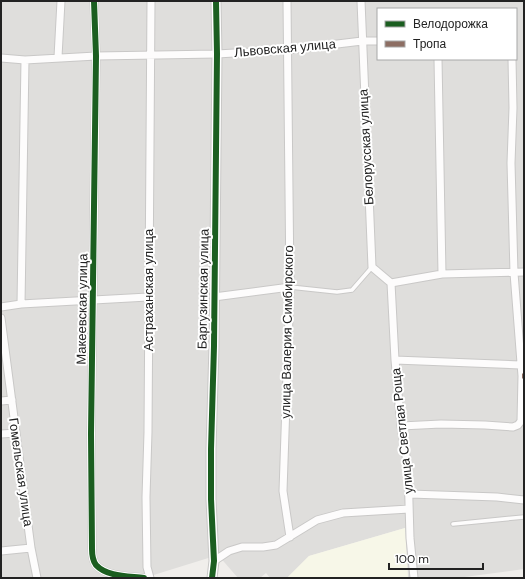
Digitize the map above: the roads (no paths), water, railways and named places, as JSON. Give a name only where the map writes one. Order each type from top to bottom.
[{"type":"street","points":[[58,57],[61,1]]},
{"type":"street","name":"Макеевская улица","points":[[94,1],[96,56],[91,434],[93,558],[95,564],[107,573],[144,578]]},
{"type":"street","name":"Астраханская улица","points":[[150,1],[148,432],[146,497],[147,567],[150,578]]},
{"type":"street","name":"Баргузинская улица","points":[[212,578],[214,561],[211,499],[217,54],[216,1]]},
{"type":"street","name":"улица Валерия Симбирского","points":[[287,1],[290,287],[283,491],[290,537]]},
{"type":"street","name":"Белорусская улица","points":[[361,1],[372,267]]},
{"type":"street","name":"Львовская улица","points":[[1,58],[25,60],[58,57],[150,54],[217,54],[288,50],[377,40]]},
{"type":"street","points":[[20,304],[25,60]]},
{"type":"street","points":[[438,60],[442,274]]},
{"type":"street","points":[[401,426],[441,424],[512,427],[518,425],[521,421],[522,376],[514,273],[511,163],[513,108],[512,60]]},
{"type":"street","points":[[372,267],[391,283],[442,274],[524,272]]},
{"type":"street","name":"улица Светлая Роща","points":[[391,283],[395,360],[401,426],[408,468],[410,494],[409,509],[414,578]]},
{"type":"street","points":[[214,297],[290,287]]},
{"type":"street","points":[[1,307],[20,304],[148,297]]},
{"type":"street","name":"Гомельская улица","points":[[1,318],[2,336],[37,578]]},
{"type":"street","points":[[395,360],[520,365]]},
{"type":"street","points":[[1,401],[12,400]]},
{"type":"street","points":[[1,434],[16,432]]},
{"type":"street","points":[[410,494],[497,497],[524,500]]},
{"type":"street","points":[[214,561],[229,551],[242,547],[263,547],[276,545],[317,520],[343,513],[409,509]]},
{"type":"street","points":[[1,551],[32,548]]},
{"type":"lane","points":[[290,287],[337,292],[352,290],[372,267]]},
{"type":"lane","points":[[453,524],[524,517]]}]
